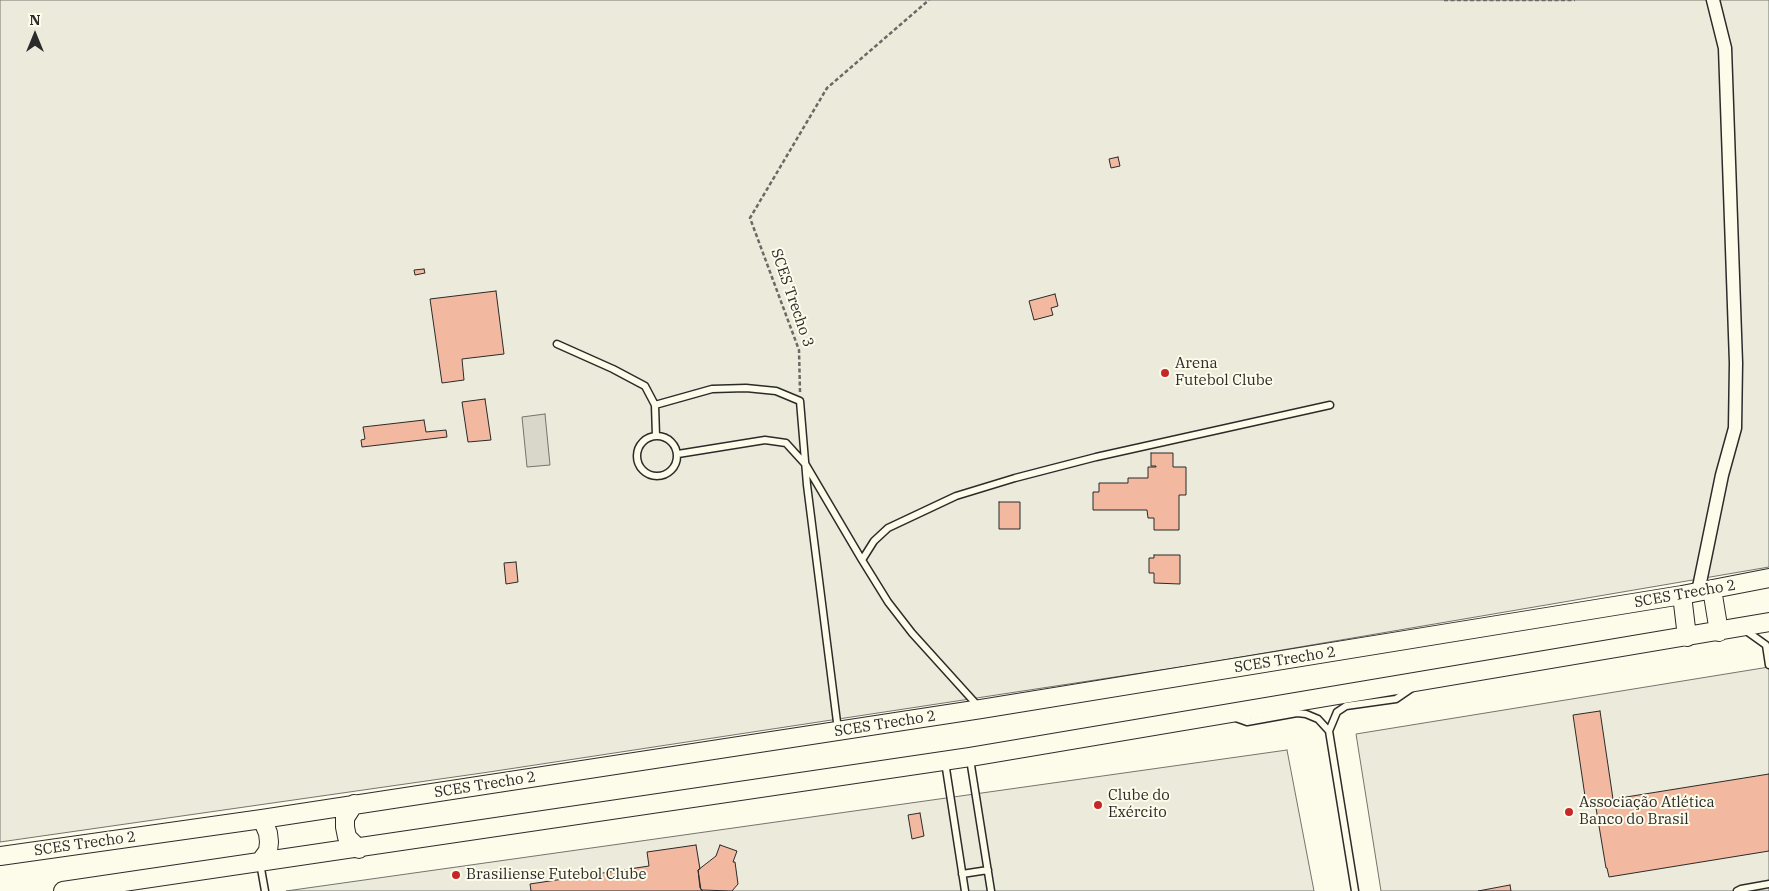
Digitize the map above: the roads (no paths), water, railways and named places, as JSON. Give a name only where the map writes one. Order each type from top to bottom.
[{"type":"main road","name":"SCES Trecho 2","points":[[0,856],[981,709],[1698,592],[1769,578]]},
{"type":"main road","points":[[1698,592],[1719,632]]},
{"type":"main road","points":[[1687,637],[1698,592]]},
{"type":"main road","points":[[62,891],[970,757],[1719,632],[1769,622]]},
{"type":"main road","points":[[354,804],[345,818],[344,827],[347,837],[359,848]]},
{"type":"main road","points":[[260,862],[268,851],[269,842],[262,818]]},
{"type":"street","points":[[1698,592],[1722,475],[1735,428],[1736,363],[1725,48],[1713,0]]},
{"type":"lane","points":[[557,344],[613,369],[645,386],[655,405],[656,436]]},
{"type":"lane","points":[[655,405],[712,389],[746,388],[776,391],[800,401],[806,465],[839,731]]},
{"type":"lane","points":[[862,560],[874,541],[888,528],[956,496],[1054,468],[1330,405]]},
{"type":"lane","points":[[656,436],[664,437],[670,441],[678,454],[673,469],[659,476],[651,475],[644,471],[637,457],[642,443],[648,438],[656,436]]},
{"type":"lane","points":[[678,454],[765,440],[786,443],[806,465],[870,575],[888,602],[912,633],[981,709]]},
{"type":"lane","points":[[1742,627],[1767,643],[1769,666]]},
{"type":"lane","points":[[1355,891],[1329,731],[1337,712],[1346,706],[1396,699],[1420,682]]},
{"type":"lane","points":[[1225,715],[1247,722],[1297,713],[1306,714],[1318,719],[1329,731]]},
{"type":"lane","points":[[970,757],[991,891]]},
{"type":"lane","points":[[944,761],[965,891]]},
{"type":"lane","points":[[260,862],[265,891]]},
{"type":"lane","points":[[962,874],[988,870]]},
{"type":"lane","points":[[1737,891],[1741,888],[1769,884]]},
{"type":"place","name":"Arena Futebol Clube","points":[[1165,373]]},
{"type":"place","name":"Clube do Exército","points":[[1098,805]]},
{"type":"place","name":"Associação Atlética Banco do Brasil","points":[[1569,812]]},
{"type":"place","name":"Brasiliense Futebol Clube","points":[[456,875]]}]
